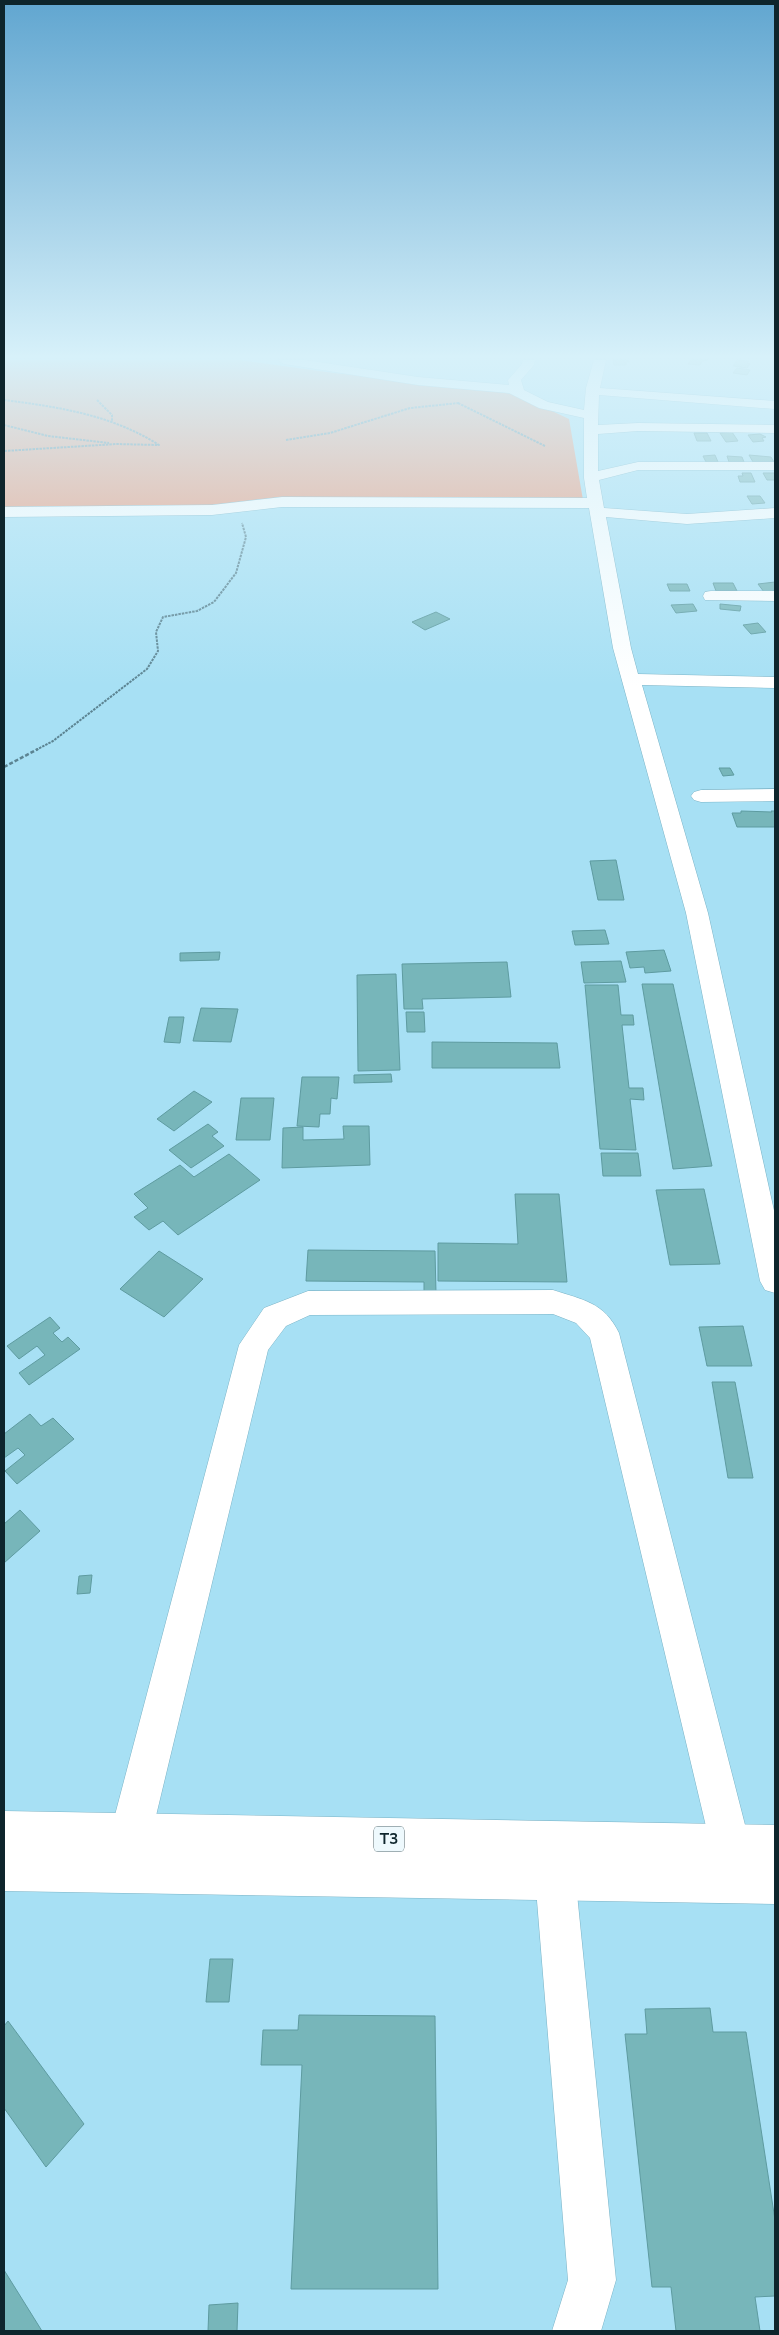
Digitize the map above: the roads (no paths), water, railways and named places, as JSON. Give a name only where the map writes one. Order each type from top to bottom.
[{"type":"main road","points":[[591,469],[591,478],[622,648],[697,913],[775,1281]]},
{"type":"main road","points":[[591,478],[620,469]]},
{"type":"main road","points":[[4,512],[237,508],[282,502],[597,507],[687,519],[775,513]]},
{"type":"main road","points":[[711,596],[775,596]]},
{"type":"main road","points":[[632,679],[775,682]]},
{"type":"main road","points":[[701,796],[775,795]]},
{"type":"main road","points":[[125,1873],[130,1834],[254,1344],[275,1317],[308,1303],[553,1302],[587,1314],[604,1333],[732,1844],[757,1884]]},
{"type":"main road","name":"T3","points":[[4,1831],[130,1834],[553,1862],[757,1884]]},
{"type":"main road","name":"T3","points":[[4,1871],[125,1873],[553,1862],[732,1844],[775,1845]]},
{"type":"main road","points":[[553,1862],[592,2280],[577,2331]]}]
